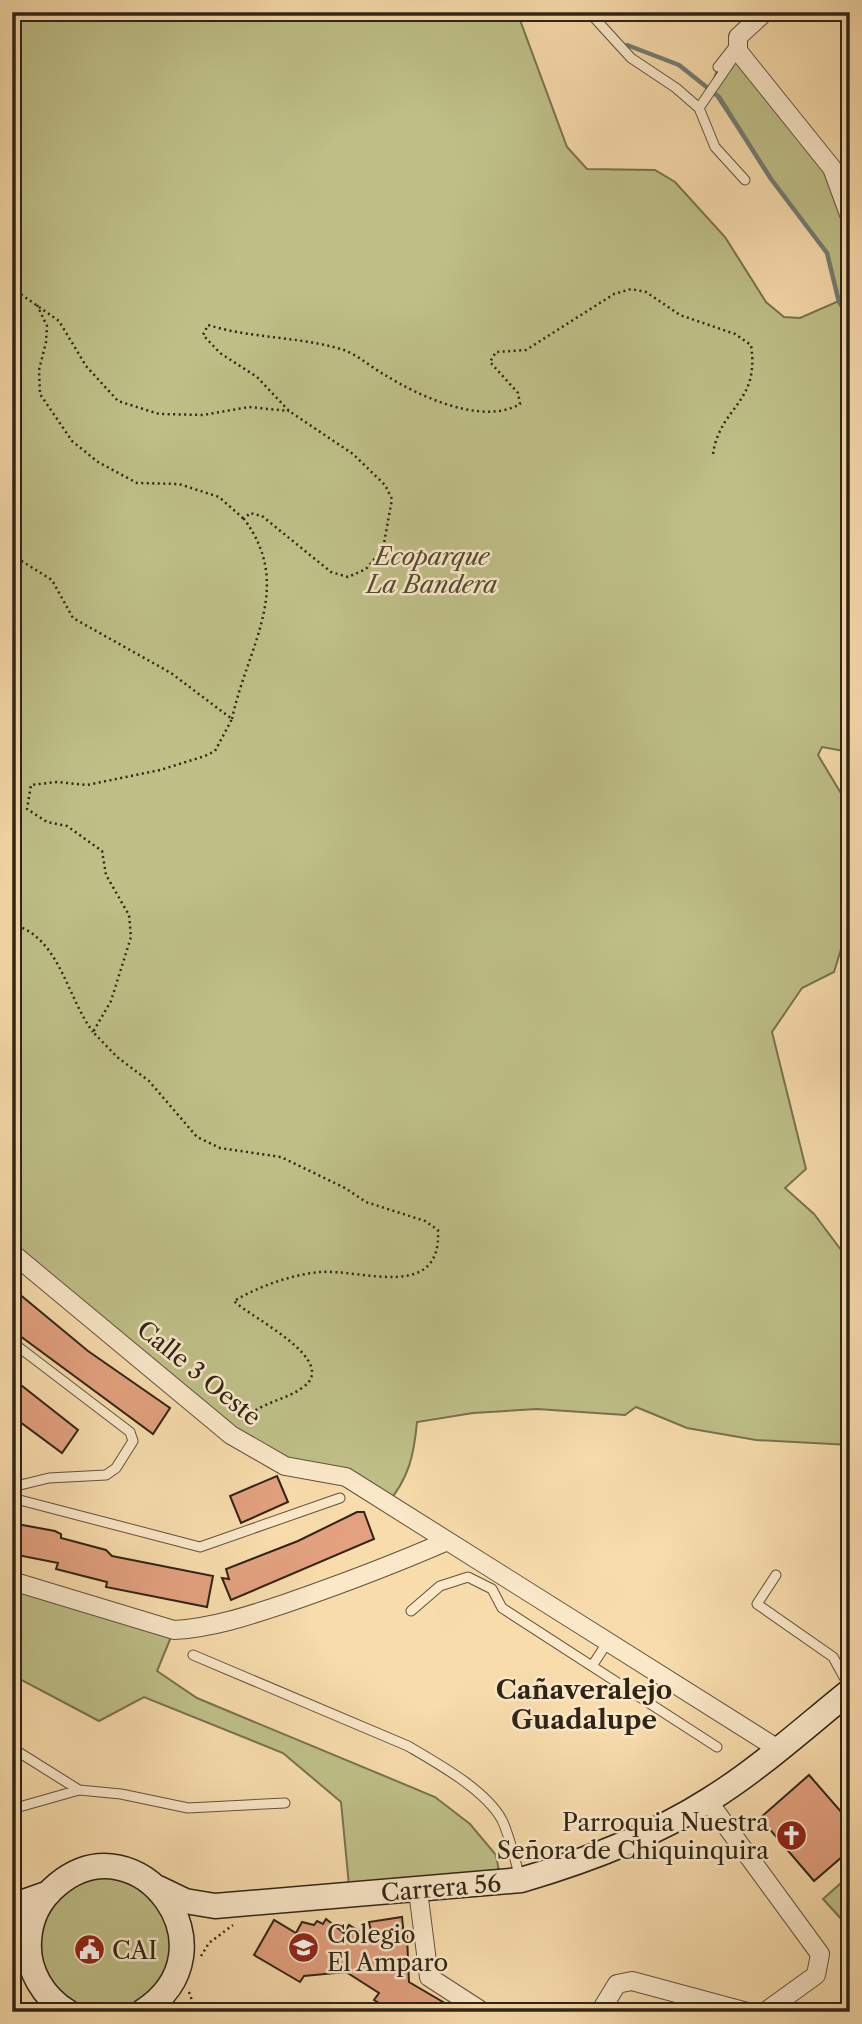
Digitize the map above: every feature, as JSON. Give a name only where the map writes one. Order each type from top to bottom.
[{"type":"street","points":[[765,12],[738,37],[738,47],[832,168],[849,215]]},
{"type":"street","name":"Calle 3 Oeste","points":[[12,1253],[231,1435],[285,1466],[346,1477],[445,1542],[778,1749]]},
{"type":"street","points":[[12,1581],[174,1630],[188,1629],[236,1620],[346,1583],[445,1542]]},
{"type":"street","name":"Carrera 56","points":[[189,1954],[207,1915],[233,1915],[521,1880],[569,1866],[633,1841],[708,1801],[778,1749],[850,1689]]},
{"type":"street","points":[[708,1801],[820,1954],[816,1975],[765,2012]]},
{"type":"street","name":"Carrera 56","points":[[12,1906],[48,1893],[78,1873],[106,1867],[134,1873],[158,1888],[233,1915]]},
{"type":"street","points":[[158,1888],[176,1913],[189,1954],[178,1968],[181,1982],[173,2005],[180,2012]]},
{"type":"street","points":[[418,1891],[429,1977],[482,2012]]},
{"type":"street","points":[[48,1893],[31,1926],[22,1956],[59,2009]]},
{"type":"street","points":[[600,2012],[617,1984],[632,1981],[747,2012]]},
{"type":"street","points":[[142,2012],[181,1982]]},
{"type":"lane","points":[[589,12],[631,58],[676,88],[699,108],[715,147],[745,180]]},
{"type":"lane","points":[[699,108],[738,47]]},
{"type":"lane","points":[[718,67],[738,47]]},
{"type":"lane","points":[[12,1342],[130,1432],[133,1441],[116,1468],[106,1475],[49,1478],[12,1487]]},
{"type":"lane","points":[[12,1498],[200,1547],[340,1498]]},
{"type":"lane","points":[[776,1575],[757,1604],[833,1657],[850,1689]]},
{"type":"lane","points":[[411,1611],[440,1586],[468,1577],[492,1589],[502,1608],[717,1747]]},
{"type":"lane","points":[[592,1666],[607,1643]]},
{"type":"lane","points":[[193,1655],[408,1746],[439,1764],[491,1804],[502,1821],[521,1880]]},
{"type":"lane","points":[[12,1748],[79,1790]]},
{"type":"lane","points":[[12,1809],[79,1790],[121,1794],[188,1808],[285,1803]]},
{"type":"path","points":[[12,288],[59,321],[86,366],[118,401],[159,414],[203,415],[249,407],[289,411]]},
{"type":"path","points":[[244,519],[250,513],[262,516],[331,572],[348,577],[366,569],[383,549],[392,499],[385,485],[354,454],[289,411],[257,377],[220,353],[203,335],[208,325],[251,336],[292,338],[346,351],[428,399],[496,412],[520,404],[518,393],[490,362],[496,352],[526,350],[614,294],[631,289],[646,292],[680,315],[735,334],[751,345],[752,380],[716,439],[713,454]]},
{"type":"path","points":[[37,305],[47,326],[39,370],[40,394],[72,441],[98,461],[137,483],[179,484],[219,497],[244,519],[256,534],[269,571],[265,615],[250,655],[232,719],[215,751],[160,769],[87,785],[57,782],[30,785],[27,809],[47,822],[66,826],[102,851],[106,875],[129,915],[131,937],[111,1001],[93,1032]]},
{"type":"path","points":[[12,555],[52,580],[73,618],[171,673],[232,719]]},
{"type":"path","points":[[12,924],[30,930],[45,946],[61,967],[78,1011],[93,1032],[117,1056],[149,1081],[197,1137],[220,1148],[281,1157],[345,1188],[366,1202],[425,1221],[438,1230],[434,1256],[426,1268],[414,1276],[400,1279],[347,1271],[316,1273],[271,1283],[234,1301],[245,1312],[303,1353],[314,1368],[313,1375],[303,1388],[251,1411],[231,1435]]},
{"type":"path","points":[[189,1954],[209,1943],[233,1915]]},
{"type":"path","points":[[181,1982],[194,2006],[203,2012]]},
{"type":"green space","name":"Ecoparque La Bandera","points":[[12,12],[517,12],[567,147],[587,169],[655,170],[675,182],[725,237],[766,302],[784,317],[800,318],[839,301],[827,253],[771,179],[711,88],[718,67],[737,43],[832,168],[850,217],[850,752],[822,747],[818,755],[845,800],[841,874],[846,933],[834,972],[802,988],[772,1032],[806,1169],[785,1188],[814,1214],[850,1262],[850,1445],[756,1440],[687,1428],[636,1407],[625,1415],[537,1409],[473,1413],[417,1422],[409,1466],[401,1485],[387,1504],[346,1477],[285,1466],[231,1435],[12,1253]]},
{"type":"green space","points":[[12,1581],[174,1630],[157,1671],[197,1698],[435,1797],[470,1824],[496,1855],[501,1882],[350,1896],[341,1802],[283,1753],[144,1697],[99,1721],[12,1675]]},
{"type":"green space","points":[[134,1873],[182,1944],[142,2012],[68,2012],[29,1949],[59,1883]]},
{"type":"green space","points":[[850,1875],[850,1917],[844,1922],[823,1899]]},
{"type":"building","points":[[12,1288],[88,1351],[170,1408],[153,1434],[12,1330]]},
{"type":"building","points":[[12,1378],[78,1430],[62,1453],[12,1416]]},
{"type":"building","points":[[277,1476],[288,1502],[241,1523],[230,1496]]},
{"type":"building","points":[[357,1512],[364,1512],[374,1539],[231,1600],[222,1578],[229,1579],[226,1569],[298,1541]]},
{"type":"building","points":[[12,1525],[55,1531],[61,1534],[61,1538],[106,1550],[112,1556],[213,1576],[207,1607],[106,1587],[107,1582],[56,1569],[58,1563],[12,1554]]},
{"type":"building","points":[[809,1775],[850,1822],[850,1850],[814,1881],[760,1818]]},
{"type":"building","points":[[402,1917],[404,1936],[407,1936],[409,1982],[460,2012],[394,2012],[374,2000],[379,1993],[346,1972],[304,1976],[300,1982],[254,1955],[274,1920],[296,1933],[302,1922],[314,1925],[317,1921],[323,1924],[326,1919],[344,1933],[349,1925],[373,1940],[369,1922]]},
{"type":"building","name":"CAI","points":[[84,1938],[102,1950],[94,1962],[76,1951]]},
{"type":"waterway","points":[[627,45],[679,65],[719,97],[771,179],[827,253],[839,302],[850,318]]},
{"type":"place","name":"Parroquia Nuestra Señora de Chiquinquira","points":[[792,1836]]},
{"type":"place","name":"Colegio El Amparo","points":[[304,1948]]},
{"type":"place","name":"CAI","points":[[89,1950]]},
{"type":"district","name":"Cañaveralejo Guadalupe","points":[[584,1705]]}]
